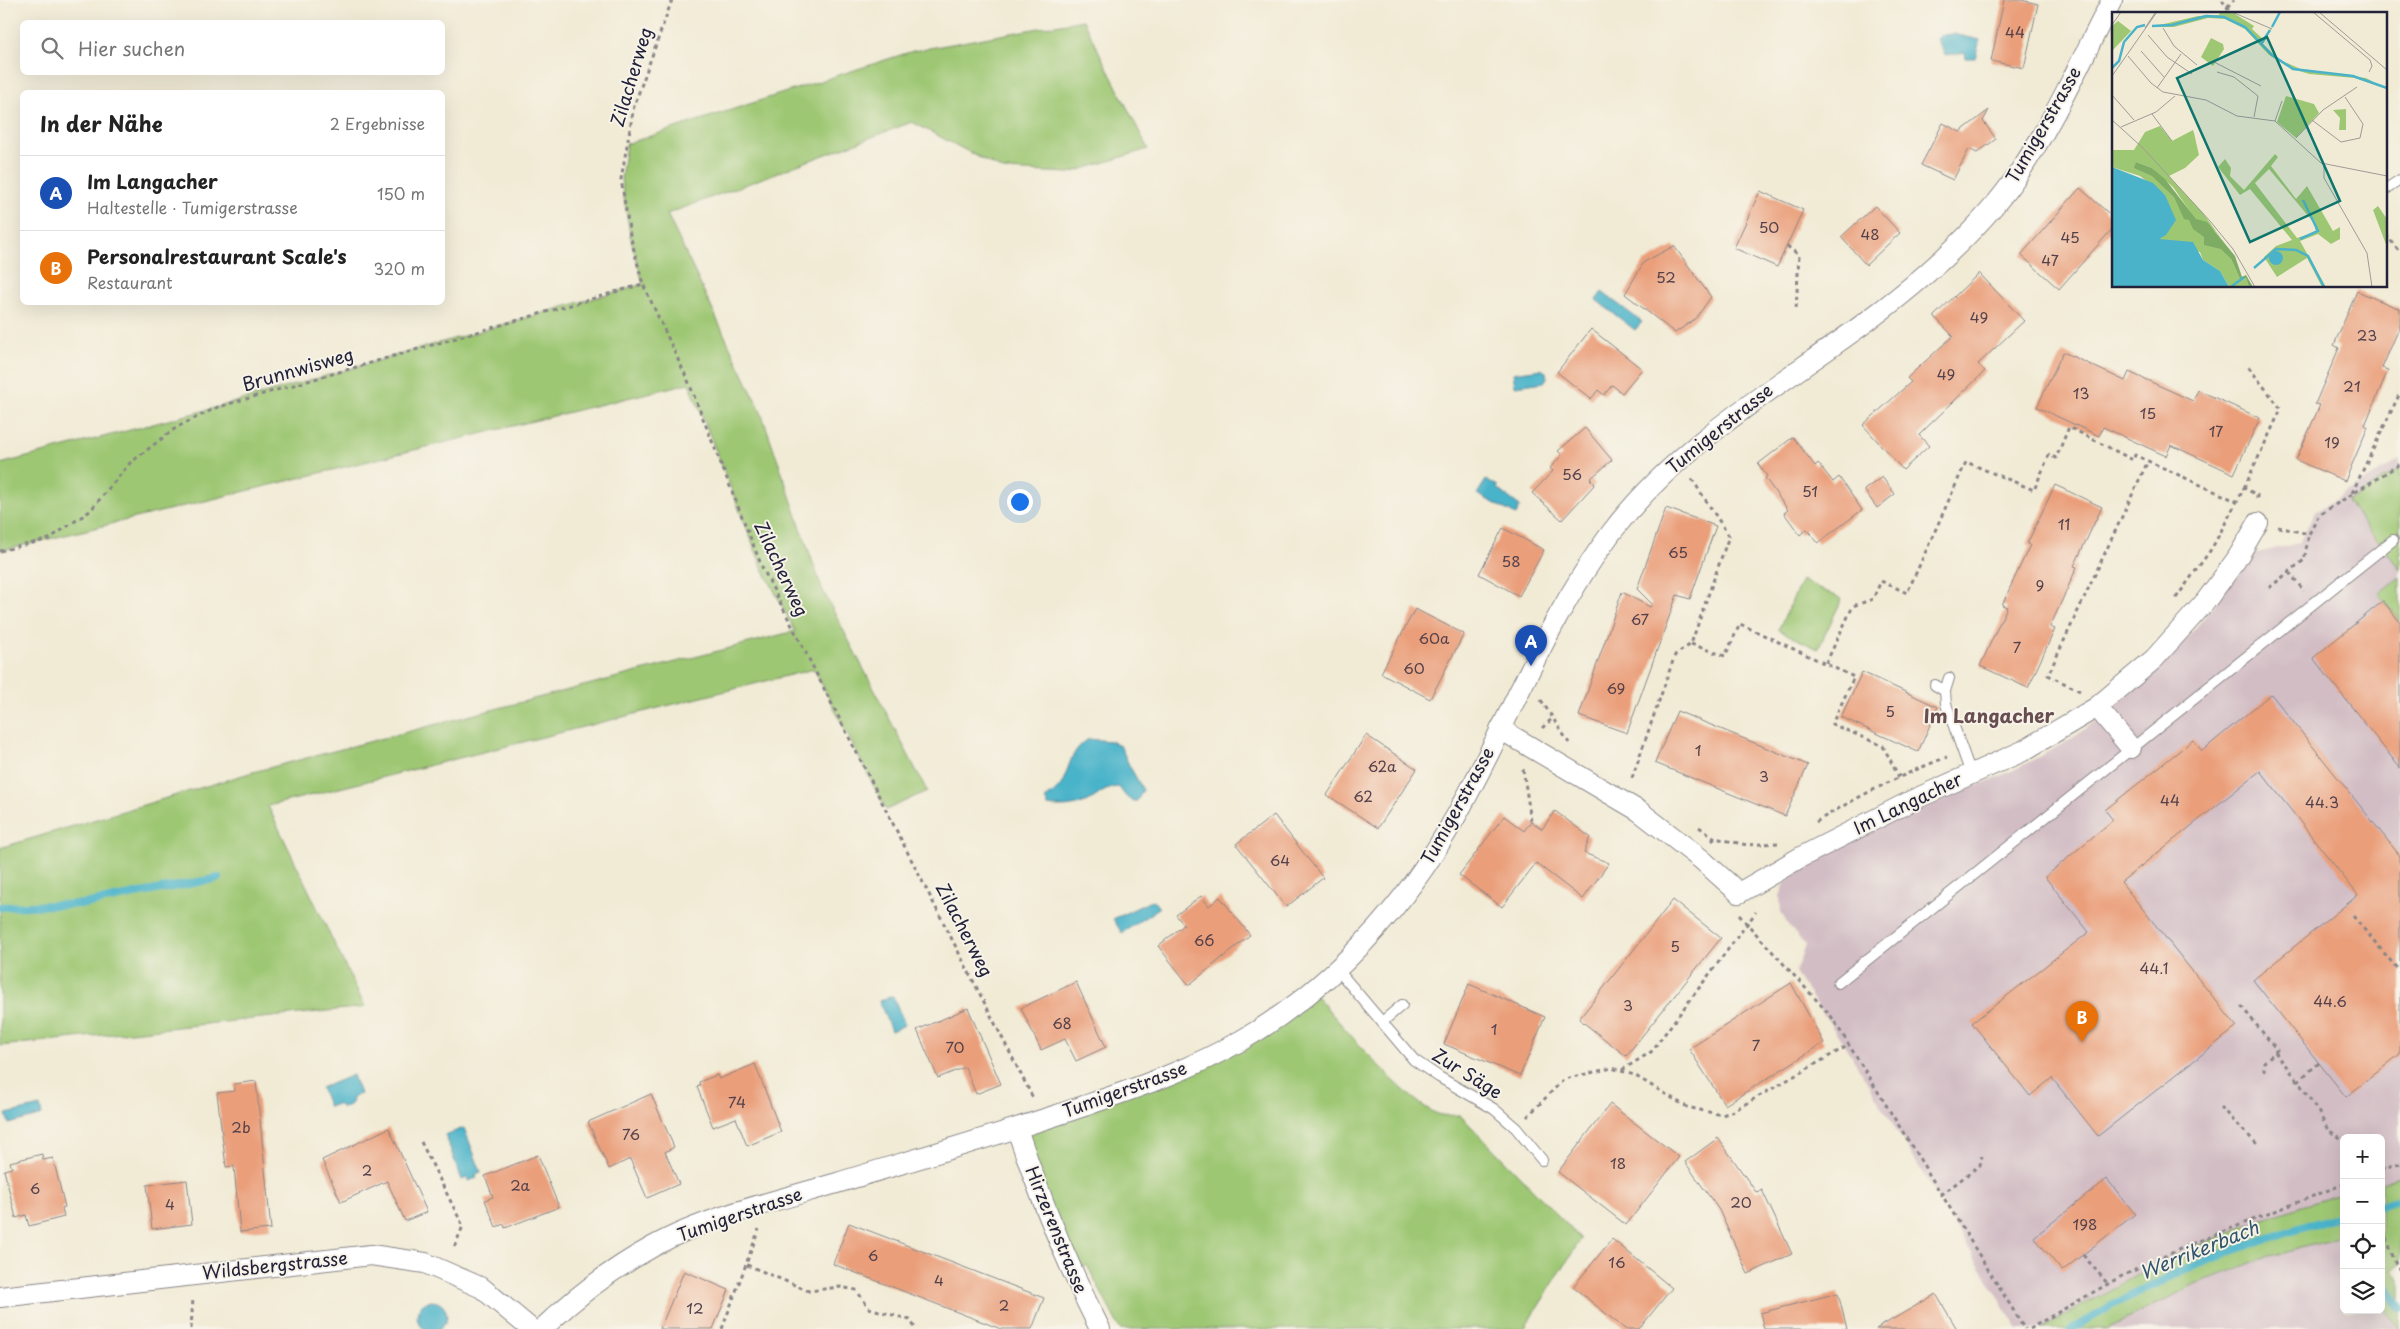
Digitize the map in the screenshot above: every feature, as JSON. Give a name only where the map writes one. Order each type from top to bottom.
[{"type":"street","name":"Tumigerstrasse","points":[[542,1329],[572,1300],[602,1277],[658,1243],[723,1218],[1017,1129],[1168,1077],[1245,1038],[1312,991],[1337,969],[1383,922],[1429,861],[1457,816],[1525,677],[1566,600],[1610,534],[1644,493],[1712,430],[1917,281],[1970,232],[2012,184],[2043,135],[2112,0]]},
{"type":"street","name":"Im Langacher","points":[[1500,729],[1639,811],[1701,859],[1739,893],[1801,857],[1914,800],[2023,751],[2097,707],[2154,659],[2206,602],[2236,560],[2258,523]]},
{"type":"street","points":[[2097,707],[2131,748]]},
{"type":"street","name":"Hirzerenstrasse","points":[[1017,1129],[1035,1184],[1071,1272],[1100,1329]]},
{"type":"street","name":"Wildsbergstrasse","points":[[0,1297],[371,1255],[425,1264],[482,1288],[531,1329]]},
{"type":"lane","points":[[2388,188],[2400,180]]},
{"type":"lane","points":[[1838,983],[2392,540]]},
{"type":"lane","points":[[1949,678],[1944,691],[1946,704],[1971,774]]},
{"type":"lane","points":[[1935,684],[1944,691]]},
{"type":"lane","name":"Zur Säge","points":[[1337,969],[1414,1060],[1439,1078],[1494,1109],[1516,1128],[1542,1160]]},
{"type":"lane","points":[[1382,1022],[1402,1005]]},
{"type":"path","name":"Zilacherweg","points":[[672,0],[634,106],[621,179],[630,235],[643,284],[690,383],[762,567],[1032,1093],[1042,1121]]},
{"type":"path","points":[[2222,0],[2231,12]]},
{"type":"path","points":[[2227,7],[2234,0]]},
{"type":"path","points":[[2388,237],[2400,253]]},
{"type":"path","points":[[1787,246],[1799,255],[1796,310]]},
{"type":"path","name":"Brunnwisweg","points":[[0,551],[49,539],[90,511],[130,463],[177,427],[218,407],[643,284]]},
{"type":"path","points":[[2170,605],[2212,548],[2238,502],[2281,409],[2247,365]]},
{"type":"path","points":[[2352,494],[2400,393]]},
{"type":"path","points":[[1826,664],[1853,606],[1873,599],[1881,581],[1907,593],[1966,462],[2034,490],[2049,455],[2056,458],[2069,427],[2133,460],[2135,455],[2238,502]]},
{"type":"path","points":[[1632,778],[1675,655],[1691,644],[1730,536],[1679,460]]},
{"type":"path","points":[[2081,691],[2048,675],[2148,461]]},
{"type":"path","points":[[2268,588],[2304,560],[2309,534],[2319,515],[2400,464]]},
{"type":"path","points":[[2244,488],[2257,495],[2258,523],[2309,534]]},
{"type":"path","points":[[2289,572],[2313,603]]},
{"type":"path","points":[[1691,644],[1725,656],[1740,624],[1854,677],[1832,724],[1883,746],[1898,777]]},
{"type":"path","points":[[1525,677],[1574,749]]},
{"type":"path","points":[[2074,696],[2088,685]]},
{"type":"path","points":[[1815,823],[1847,803],[1898,777],[1963,750]]},
{"type":"path","points":[[1522,766],[1532,768]]},
{"type":"path","points":[[1627,779],[1632,778],[1640,783]]},
{"type":"path","points":[[1692,821],[1715,838],[1747,844],[1783,843]]},
{"type":"path","points":[[1701,859],[1715,838]]},
{"type":"path","points":[[1736,912],[1831,1016],[2024,1329]]},
{"type":"path","points":[[1621,1070],[1651,1052],[1756,912]]},
{"type":"path","points":[[2354,916],[2400,972]]},
{"type":"path","points":[[2241,1006],[2277,1050],[2264,1062],[2264,1071]]},
{"type":"path","points":[[1516,1128],[1564,1079],[1612,1068],[1634,1075],[1687,1107],[1722,1114],[1731,1112],[1850,1045]]},
{"type":"path","points":[[2274,1052],[2298,1081],[2328,1130],[2340,1138]]},
{"type":"path","points":[[2298,1081],[2319,1063]]},
{"type":"path","points":[[2220,1107],[2259,1146]]},
{"type":"path","points":[[421,1142],[463,1226],[444,1272]]},
{"type":"path","points":[[1941,1195],[1980,1165],[1982,1156]]},
{"type":"path","points":[[2385,1169],[2400,1164]]},
{"type":"path","points":[[2029,1329],[2108,1284],[2189,1245],[2340,1186]]},
{"type":"path","points":[[722,1329],[747,1265],[762,1217],[760,1206]]},
{"type":"path","points":[[2381,1224],[2396,1265],[2400,1270]]},
{"type":"path","points":[[2083,1255],[2108,1284]]},
{"type":"path","points":[[747,1265],[809,1291],[840,1287],[856,1290],[870,1308],[910,1320],[916,1329]]},
{"type":"path","points":[[191,1329],[190,1321],[194,1310]]},
{"type":"shaded area","points":[[2400,459],[2400,1177],[2385,1181],[2385,1134],[2340,1134],[2340,1194],[2307,1204],[2183,1252],[2123,1282],[2041,1329],[2018,1329],[1842,1041],[1795,973],[1805,945],[1788,925],[1781,912],[1780,896],[1785,883],[1797,872],[1848,843],[1902,817],[2012,771],[2070,740],[2118,704],[2189,636],[2249,555],[2299,543],[2315,512]]},
{"type":"shaded area","points":[[2340,1237],[2340,1314],[2385,1314],[2385,1310],[2400,1329],[2107,1329],[2196,1284],[2256,1261]]},
{"type":"green space","points":[[1083,20],[1148,149],[1070,173],[1003,170],[912,122],[667,214],[761,412],[822,589],[927,791],[886,810],[814,669],[268,806],[365,1007],[0,1046],[0,848],[253,772],[795,631],[762,567],[689,383],[0,551],[0,464],[218,407],[643,284],[630,235],[621,179],[626,144],[913,51]]},
{"type":"green space","points":[[2400,469],[2400,569],[2347,502]]},
{"type":"green space","points":[[2400,577],[2400,622],[2379,594]]},
{"type":"green space","points":[[1802,580],[1842,599],[1818,649],[1778,630]]},
{"type":"green space","points":[[1312,991],[1355,1040],[1410,1096],[1441,1115],[1460,1115],[1581,1239],[1524,1329],[1120,1329],[1087,1265],[1071,1272],[1017,1129],[1168,1077]]},
{"type":"green space","points":[[2400,1177],[2400,1265],[2392,1270],[2400,1279],[2400,1329],[2385,1310],[2385,1181]]},
{"type":"green space","points":[[2340,1194],[2340,1237],[2256,1261],[2196,1284],[2107,1329],[2041,1329],[2128,1280],[2201,1244],[2304,1205]]},
{"type":"water","points":[[1954,34],[1980,40],[1975,58],[1966,58],[1965,53],[1945,55],[1937,39],[1942,35]]},
{"type":"water","points":[[1602,292],[1642,322],[1635,330],[1596,300]]},
{"type":"water","points":[[1541,369],[1546,372],[1547,378],[1544,382],[1515,386],[1513,373]]},
{"type":"water","points":[[1486,480],[1498,486],[1497,489],[1520,506],[1516,515],[1477,494]]},
{"type":"water","points":[[1089,739],[1111,741],[1120,745],[1143,790],[1137,801],[1129,799],[1119,787],[1114,787],[1080,804],[1062,807],[1048,806],[1045,799],[1061,785],[1078,748]]},
{"type":"water","points":[[1153,900],[1159,908],[1122,933],[1113,919]]},
{"type":"water","points":[[893,996],[905,1025],[891,1031],[879,1001]]},
{"type":"water","points":[[353,1075],[360,1094],[352,1098],[351,1104],[343,1108],[337,1104],[329,1107],[321,1088]]},
{"type":"water","points":[[40,1106],[42,1115],[9,1124],[6,1114]]},
{"type":"water","points":[[464,1128],[481,1172],[476,1174],[477,1178],[468,1181],[467,1178],[462,1180],[445,1135]]},
{"type":"water","points":[[426,1302],[438,1302],[446,1310],[446,1322],[438,1330],[426,1330],[418,1322],[418,1310]]},
{"type":"building","points":[[2004,0],[2021,0],[2038,4],[2024,68],[1991,61]]},
{"type":"building","points":[[1989,110],[1983,121],[1996,139],[1977,153],[1969,149],[1953,180],[1921,165],[1943,123],[1960,132]]},
{"type":"building","points":[[2080,188],[2112,216],[2112,229],[2059,289],[2021,255]]},
{"type":"building","points":[[1760,191],[1803,210],[1777,267],[1734,248]]},
{"type":"building","points":[[1875,206],[1900,233],[1866,265],[1841,237]]},
{"type":"building","points":[[1674,246],[1711,297],[1696,318],[1675,333],[1625,294],[1644,262]]},
{"type":"building","points":[[1979,273],[2024,321],[1978,364],[1985,371],[1919,435],[1929,446],[1903,470],[1863,425],[1911,382],[1907,378],[1953,336],[1934,316]]},
{"type":"building","points":[[2357,291],[2400,309],[2400,326],[2382,368],[2388,370],[2365,425],[2368,427],[2345,481],[2296,460],[2320,405],[2315,404],[2339,348],[2334,345]]},
{"type":"building","points":[[1591,329],[1642,369],[1622,393],[1612,385],[1604,395],[1598,390],[1591,399],[1557,372]]},
{"type":"building","points":[[2063,352],[2125,381],[2129,372],[2193,401],[2198,390],[2260,418],[2234,474],[2171,445],[2166,456],[2103,427],[2099,436],[2037,407]]},
{"type":"building","points":[[1585,428],[1612,460],[1590,479],[1595,484],[1562,520],[1532,493],[1553,471],[1550,468],[1562,455],[1558,451]]},
{"type":"building","points":[[1793,437],[1815,466],[1818,463],[1833,482],[1839,477],[1862,510],[1818,543],[1807,529],[1800,535],[1784,513],[1788,510],[1765,478],[1767,476],[1758,464]]},
{"type":"building","points":[[1882,477],[1895,494],[1877,508],[1864,490]]},
{"type":"building","points":[[2055,485],[2102,507],[2074,566],[2077,567],[2050,627],[2055,629],[2028,688],[1980,666],[2007,607],[2002,605],[2030,545],[2027,544]]},
{"type":"building","points":[[1666,508],[1716,526],[1690,599],[1677,595],[1627,733],[1579,716],[1622,592],[1650,607],[1652,604],[1637,589]]},
{"type":"building","points":[[1503,528],[1544,550],[1519,596],[1479,574]]},
{"type":"building","points":[[2383,601],[2400,622],[2400,768],[2313,658]]},
{"type":"building","points":[[1415,609],[1464,634],[1430,699],[1381,673]]},
{"type":"building","points":[[1862,672],[1938,707],[1918,752],[1841,717]]},
{"type":"building","points":[[2271,694],[2400,856],[2400,1054],[2346,1097],[2253,980],[2358,895],[2260,771],[2121,882],[2237,1027],[2098,1136],[2052,1078],[2030,1096],[1972,1023],[2089,932],[2045,877],[2113,820],[2105,810],[2193,740],[2202,751]]},
{"type":"building","points":[[1677,711],[1808,765],[1785,816],[1655,763]]},
{"type":"building","points":[[1366,735],[1417,769],[1378,828],[1327,795]]},
{"type":"building","points":[[1555,811],[1590,837],[1584,853],[1609,863],[1583,899],[1536,863],[1502,907],[1459,875],[1504,816],[1524,831],[1531,821],[1542,829]]},
{"type":"building","points":[[1274,815],[1323,878],[1286,907],[1236,844]]},
{"type":"building","points":[[1201,896],[1209,906],[1220,897],[1250,935],[1189,985],[1158,946],[1184,925],[1176,915]]},
{"type":"building","points":[[1673,900],[1721,938],[1626,1056],[1579,1019]]},
{"type":"building","points":[[1076,982],[1106,1047],[1076,1061],[1065,1039],[1041,1050],[1021,1008]]},
{"type":"building","points":[[1791,983],[1824,1043],[1725,1105],[1689,1049]]},
{"type":"building","points":[[1469,984],[1545,1017],[1520,1076],[1444,1044]]},
{"type":"building","points":[[968,1008],[1001,1084],[976,1094],[965,1067],[938,1078],[917,1030]]},
{"type":"building","points":[[755,1064],[781,1132],[747,1146],[736,1118],[713,1127],[697,1087],[700,1086],[699,1082],[717,1075],[719,1079]]},
{"type":"building","points":[[256,1081],[271,1229],[240,1232],[234,1166],[226,1167],[217,1093],[235,1091],[234,1084]]},
{"type":"building","points":[[651,1094],[674,1147],[665,1152],[679,1184],[647,1198],[630,1159],[609,1169],[588,1122]]},
{"type":"building","points":[[1610,1104],[1679,1157],[1626,1225],[1558,1172]]},
{"type":"building","points":[[389,1128],[427,1212],[405,1221],[387,1181],[341,1202],[322,1160]]},
{"type":"building","points":[[1718,1138],[1756,1192],[1762,1190],[1792,1254],[1748,1274],[1719,1210],[1685,1162]]},
{"type":"building","points":[[42,1154],[43,1160],[53,1158],[65,1207],[62,1208],[64,1217],[29,1226],[26,1215],[16,1218],[4,1170],[12,1168],[10,1162]]},
{"type":"building","points":[[538,1155],[559,1207],[505,1228],[504,1224],[496,1227],[485,1200],[493,1197],[485,1176]]},
{"type":"building","points":[[2107,1179],[2135,1214],[2062,1271],[2034,1237]]},
{"type":"building","points":[[187,1180],[192,1224],[152,1229],[147,1185]]},
{"type":"building","points":[[849,1223],[1044,1298],[1032,1329],[1001,1329],[833,1264]]},
{"type":"building","points":[[1612,1239],[1672,1288],[1639,1329],[1625,1329],[1573,1287]]},
{"type":"building","points":[[684,1271],[729,1290],[713,1329],[660,1329]]},
{"type":"building","points":[[1838,1293],[1847,1329],[1764,1329],[1760,1313]]},
{"type":"building","points":[[1936,1294],[1957,1329],[1876,1329]]},
{"type":"waterway","points":[[0,907],[84,904],[219,878]]},
{"type":"waterway","name":"Werrikerbach","points":[[2385,1204],[2400,1200]]},
{"type":"waterway","name":"Werrikerbach","points":[[2072,1329],[2136,1293],[2204,1262],[2273,1236],[2340,1216]]},
{"type":"waterway","points":[[2385,1288],[2400,1307]]},
{"type":"place","name":"Im Langacher","points":[[1531,666]]},
{"type":"place","name":"Personalrestaurant Scale's","points":[[2082,1042]]},
{"type":"district","name":"Im Langacher","points":[[1989,716]]}]
